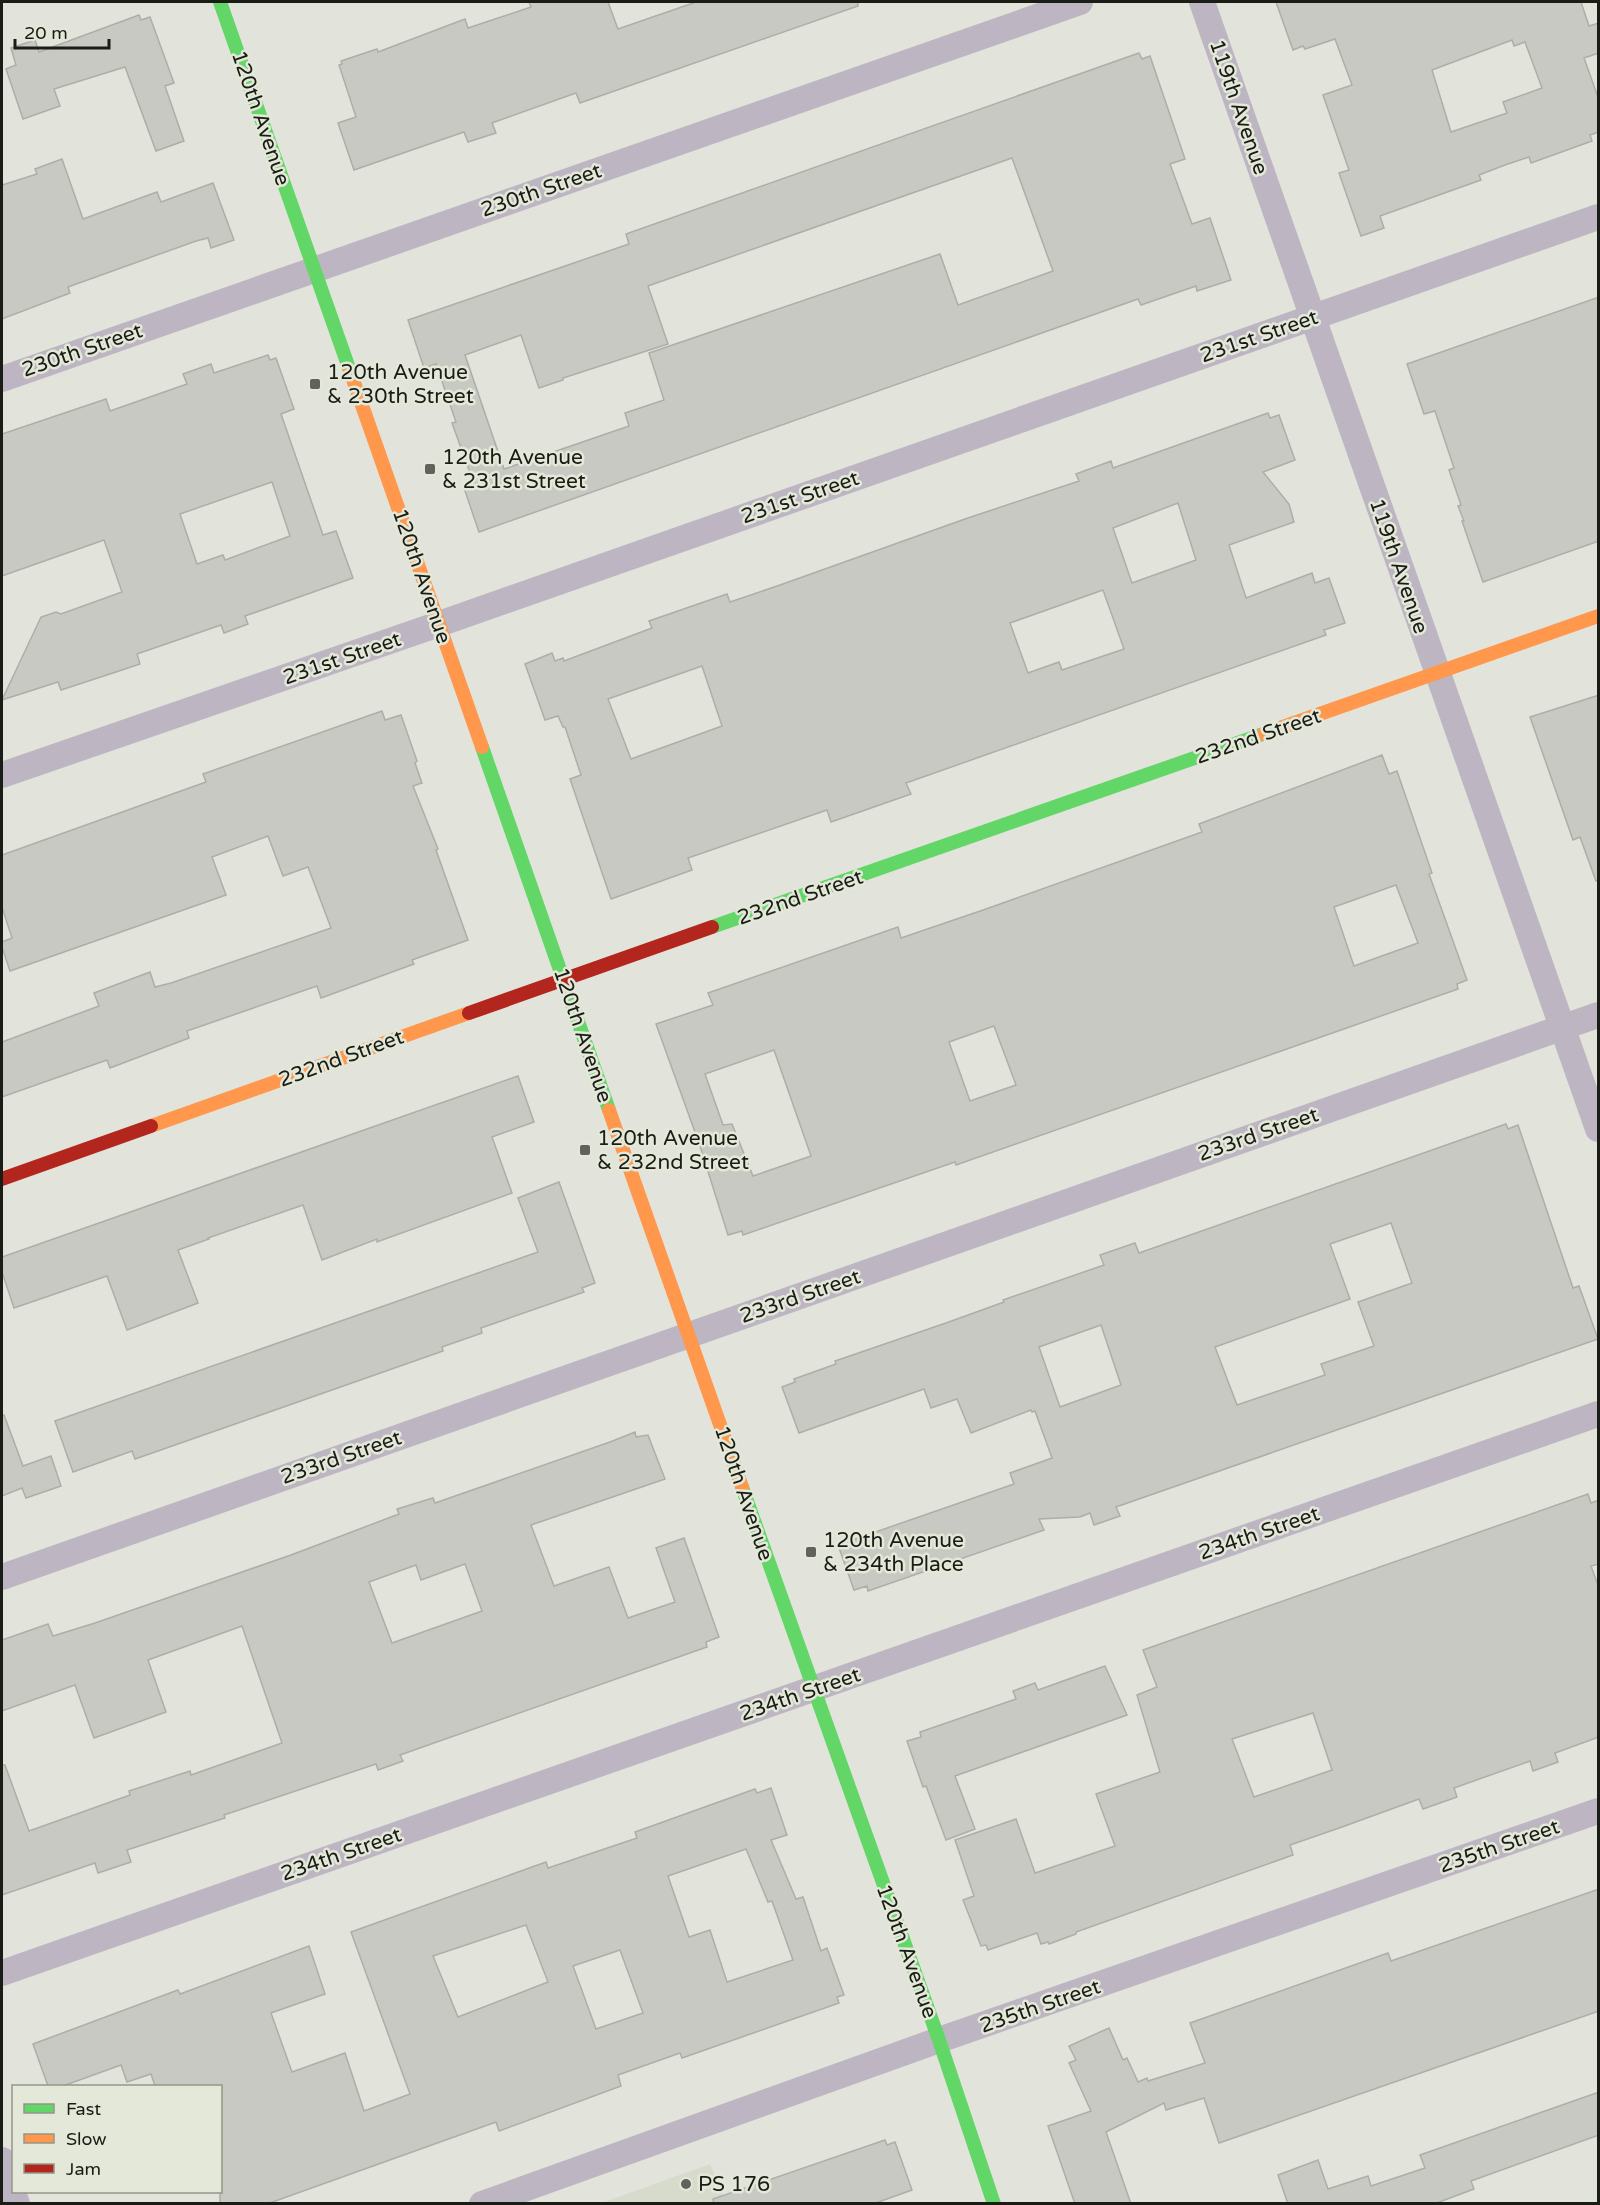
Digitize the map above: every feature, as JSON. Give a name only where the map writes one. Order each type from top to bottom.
[{"type":"street","name":"120th Avenue","points":[[220,2],[813,1690],[939,2040],[994,2204]]},
{"type":"street","name":"230th Street","points":[[2,379],[1080,2]]},
{"type":"street","name":"119th Avenue","points":[[1202,2],[1599,1130]]},
{"type":"street","name":"231st Street","points":[[2,775],[1599,217]]},
{"type":"street","name":"232nd Street","points":[[2,1179],[563,979],[1599,616]]},
{"type":"street","name":"233rd Street","points":[[2,1577],[1599,1015]]},
{"type":"street","name":"234th Street","points":[[2,1973],[1599,1414]]},
{"type":"street","name":"235th Street","points":[[482,2204],[939,2040],[1599,1811]]},
{"type":"street","points":[[2,2160],[12,2189]]},
{"type":"shaded area","name":"PS 176","points":[[710,2164],[727,2203],[599,2204]]},
{"type":"building","points":[[529,2],[608,2],[618,29],[696,2],[858,2],[858,6],[580,103],[576,93],[492,123],[496,133],[468,142],[464,132],[354,170],[338,123],[356,117],[339,65],[342,64],[341,61],[377,49],[378,52],[465,19],[468,28],[531,7]]},
{"type":"building","points":[[1276,2],[1581,2],[1589,26],[1599,23],[1599,53],[1584,58],[1599,100],[1599,132],[1590,135],[1592,141],[1531,163],[1529,157],[1505,165],[1479,175],[1481,180],[1380,216],[1384,228],[1361,236],[1339,173],[1349,170],[1323,95],[1352,85],[1335,39],[1305,49],[1303,46],[1293,50]],"holes":[[[1512,40],[1514,46],[1525,42],[1542,88],[1503,102],[1507,113],[1451,132],[1432,70]]]},
{"type":"building","points":[[139,15],[141,20],[150,17],[174,83],[165,86],[184,141],[156,151],[125,67],[54,89],[60,106],[23,119],[6,69],[16,65],[11,48],[35,40],[39,52]]},
{"type":"building","points":[[1139,53],[1142,59],[1150,56],[1185,159],[1170,164],[1192,224],[1210,218],[1231,280],[1197,291],[1196,286],[1141,305],[1138,299],[479,532],[463,485],[473,481],[452,423],[456,422],[436,364],[424,368],[408,320],[629,244],[626,234]],"holes":[[[1012,158],[1053,271],[958,305],[940,254],[649,353],[664,400],[625,413],[629,426],[504,469],[465,355],[521,335],[539,388],[668,344],[648,286]]]},
{"type":"building","points":[[62,159],[83,219],[157,192],[161,202],[213,183],[234,240],[211,248],[208,238],[196,241],[68,287],[70,293],[2,319],[2,185],[37,174],[35,169]]},
{"type":"building","points":[[1599,297],[1599,541],[1483,582],[1462,521],[1464,521],[1458,506],[1461,505],[1449,470],[1454,468],[1435,411],[1424,414],[1407,364]]},
{"type":"building","points":[[268,355],[270,360],[276,358],[294,409],[281,414],[323,535],[336,531],[353,578],[245,616],[248,624],[224,633],[221,625],[137,654],[140,664],[61,690],[58,682],[2,700],[41,617],[56,612],[61,614],[122,592],[104,540],[2,576],[2,434],[106,399],[110,411],[187,384],[183,374],[211,364],[214,373]],"holes":[[[272,482],[290,536],[225,560],[223,555],[197,564],[180,514]]]},
{"type":"building","points":[[1268,413],[1270,418],[1279,415],[1295,460],[1263,472],[1289,504],[1294,522],[1229,545],[1246,598],[1312,573],[1315,583],[1329,578],[1345,623],[1324,630],[1326,635],[906,783],[911,794],[831,822],[827,810],[688,858],[692,870],[611,899],[570,779],[581,775],[565,727],[558,716],[545,720],[525,664],[552,653],[555,661],[563,658],[564,661],[652,628],[649,621],[727,594],[730,602],[1079,481],[1076,474],[1111,461],[1113,468]],"holes":[[[1178,503],[1196,560],[1132,583],[1113,528]],[[1103,590],[1124,649],[1062,670],[1059,662],[1028,673],[1010,623]],[[702,666],[722,726],[631,759],[608,699]]]},
{"type":"building","points":[[1599,695],[1599,880],[1596,881],[1580,837],[1573,840],[1530,717]]},
{"type":"building","points":[[382,711],[385,720],[401,715],[422,783],[413,786],[438,849],[436,850],[468,940],[412,960],[414,964],[321,998],[317,986],[187,1031],[189,1038],[110,1068],[107,1060],[2,1097],[2,1042],[99,1006],[94,993],[150,972],[155,987],[171,983],[331,928],[308,867],[283,876],[268,836],[212,857],[226,895],[10,971],[2,947],[2,942],[12,938],[2,907],[2,855],[206,782],[203,774]]},
{"type":"building","points":[[1382,755],[1389,774],[1397,771],[1432,873],[1429,874],[1467,980],[1457,984],[1458,989],[956,1165],[955,1162],[743,1235],[742,1231],[728,1235],[700,1146],[656,1024],[713,1005],[708,993],[898,927],[901,938],[986,909],[1202,832],[1199,824]],"holes":[[[1396,885],[1418,943],[1354,966],[1334,907]],[[994,1026],[1016,1085],[970,1101],[949,1042]],[[774,1050],[811,1156],[753,1176],[732,1124],[723,1125],[705,1074]]]},
{"type":"building","points":[[518,1076],[534,1122],[492,1137],[512,1193],[322,1260],[303,1205],[208,1238],[178,1250],[198,1303],[127,1330],[107,1276],[14,1308],[2,1272],[2,1257]]},
{"type":"building","points":[[1506,1124],[1508,1129],[1518,1125],[1573,1288],[1579,1286],[1598,1339],[1116,1507],[1120,1516],[1094,1525],[1090,1513],[1080,1517],[1039,1519],[1044,1530],[868,1591],[867,1586],[854,1590],[838,1545],[1014,1484],[1010,1473],[1052,1458],[1035,1411],[1031,1410],[971,1433],[957,1399],[931,1408],[924,1389],[799,1433],[782,1387],[795,1382],[794,1379],[836,1364],[835,1361],[1104,1265],[1100,1255],[1135,1243],[1139,1253]],"holes":[[[1391,1223],[1412,1283],[1358,1302],[1374,1346],[1321,1364],[1325,1375],[1237,1405],[1215,1347],[1350,1299],[1330,1244]],[[1101,1325],[1121,1385],[1060,1407],[1039,1347]]]},
{"type":"building","points":[[559,1182],[595,1283],[582,1288],[584,1292],[481,1328],[482,1333],[442,1347],[443,1351],[135,1459],[132,1451],[73,1472],[55,1421],[538,1252],[518,1198]]},
{"type":"building","points":[[4,1415],[23,1466],[51,1456],[61,1486],[26,1498],[22,1488],[2,1496],[2,1416]]},
{"type":"building","points":[[635,1432],[636,1437],[648,1435],[665,1479],[531,1525],[554,1586],[609,1567],[628,1618],[675,1602],[656,1548],[684,1538],[719,1637],[706,1642],[707,1647],[400,1755],[403,1761],[378,1770],[376,1764],[127,1850],[131,1862],[98,1873],[95,1863],[2,1895],[2,1765],[5,1765],[29,1831],[130,1795],[129,1791],[190,1771],[191,1775],[282,1743],[242,1626],[148,1660],[166,1712],[94,1738],[75,1685],[2,1711],[2,1640],[48,1624],[53,1636],[95,1623],[291,1555],[399,1514],[397,1509],[433,1498],[435,1503]],"holes":[[[465,1564],[482,1611],[392,1643],[369,1582],[416,1565],[421,1580]]]},
{"type":"building","points":[[1588,1494],[1591,1503],[1599,1500],[1599,1564],[1591,1566],[1599,1588],[1599,1737],[1555,1753],[1558,1762],[1533,1771],[1530,1761],[1454,1788],[1457,1797],[1423,1809],[1419,1799],[1290,1845],[1293,1855],[1076,1932],[1076,1934],[1049,1944],[1048,1942],[1041,1944],[1037,1933],[988,1950],[986,1945],[981,1946],[963,1900],[974,1896],[955,1840],[1016,1819],[1035,1873],[1115,1846],[1096,1794],[1160,1772],[1137,1695],[1157,1687],[1143,1650]],"holes":[[[1313,1713],[1332,1770],[1254,1797],[1232,1739]]]},
{"type":"building","points":[[1105,1666],[1127,1715],[955,1776],[975,1829],[946,1840],[926,1786],[923,1787],[907,1741],[921,1737],[920,1732],[1016,1699],[1013,1691],[1035,1683],[1038,1690]]},
{"type":"building","points":[[771,1788],[787,1835],[771,1840],[796,1899],[803,1897],[821,1951],[827,1948],[844,1995],[837,1997],[839,2003],[682,2058],[680,2053],[618,2075],[621,2086],[499,2131],[496,2122],[267,2204],[220,2204],[220,2193],[222,2193],[222,2085],[155,2085],[151,2074],[127,2082],[121,2065],[66,2085],[48,2085],[33,2044],[178,1990],[180,1994],[309,1946],[325,1994],[271,2013],[292,2072],[345,2053],[364,2111],[410,2094],[351,1932],[546,1862],[548,1868],[637,1838],[635,1832],[755,1789],[757,1793]],"holes":[[[746,1849],[768,1902],[772,1901],[793,1960],[727,1982],[710,1930],[689,1937],[668,1876]],[[526,1925],[548,1982],[458,2017],[433,1956]],[[620,1950],[643,2013],[596,2029],[573,1966]]]},
{"type":"building","points":[[1599,1889],[1599,2011],[1219,2143],[1204,2098],[1166,2110],[1164,2103],[1106,2132],[1131,2204],[1075,2204],[1048,2126],[1091,2111],[1069,2063],[1076,2060],[1069,2046],[1109,2028],[1123,2060],[1127,2058],[1138,2082],[1147,2078],[1148,2081],[1205,2063],[1190,2023],[1388,1953],[1391,1961]]},
{"type":"building","points":[[1599,2092],[1599,2135],[1471,2181],[1474,2189],[1434,2204],[1288,2204],[1278,2175],[1318,2160],[1328,2189],[1368,2176],[1371,2186],[1425,2168],[1420,2155]]},
{"type":"building","points":[[885,2140],[887,2145],[895,2142],[912,2190],[873,2204],[714,2204],[713,2199]]},
{"type":"traffic: fast","points":[[220,2],[350,371]]},
{"type":"traffic: fast","points":[[712,927],[1263,734]]},
{"type":"traffic: fast","points":[[482,747],[609,1110]]},
{"type":"traffic: fast","points":[[742,1487],[939,2040],[994,2204]]},
{"type":"traffic: slow","points":[[350,371],[482,747]]},
{"type":"traffic: slow","points":[[1263,734],[1598,616]]},
{"type":"traffic: slow","points":[[151,1126],[469,1013]]},
{"type":"traffic: slow","points":[[609,1110],[742,1487]]},
{"type":"traffic: jam","points":[[469,1013],[712,927]]},
{"type":"traffic: jam","points":[[2,1179],[151,1126]]},
{"type":"place","name":"120th Avenue & 230th Street","points":[[315,384]]},
{"type":"place","name":"120th Avenue & 231st Street","points":[[430,469]]},
{"type":"place","name":"120th Avenue & 232nd Street","points":[[585,1150]]},
{"type":"place","name":"120th Avenue & 234th Place","points":[[811,1552]]},
{"type":"place","name":"PS 176","points":[[686,2184]]}]
